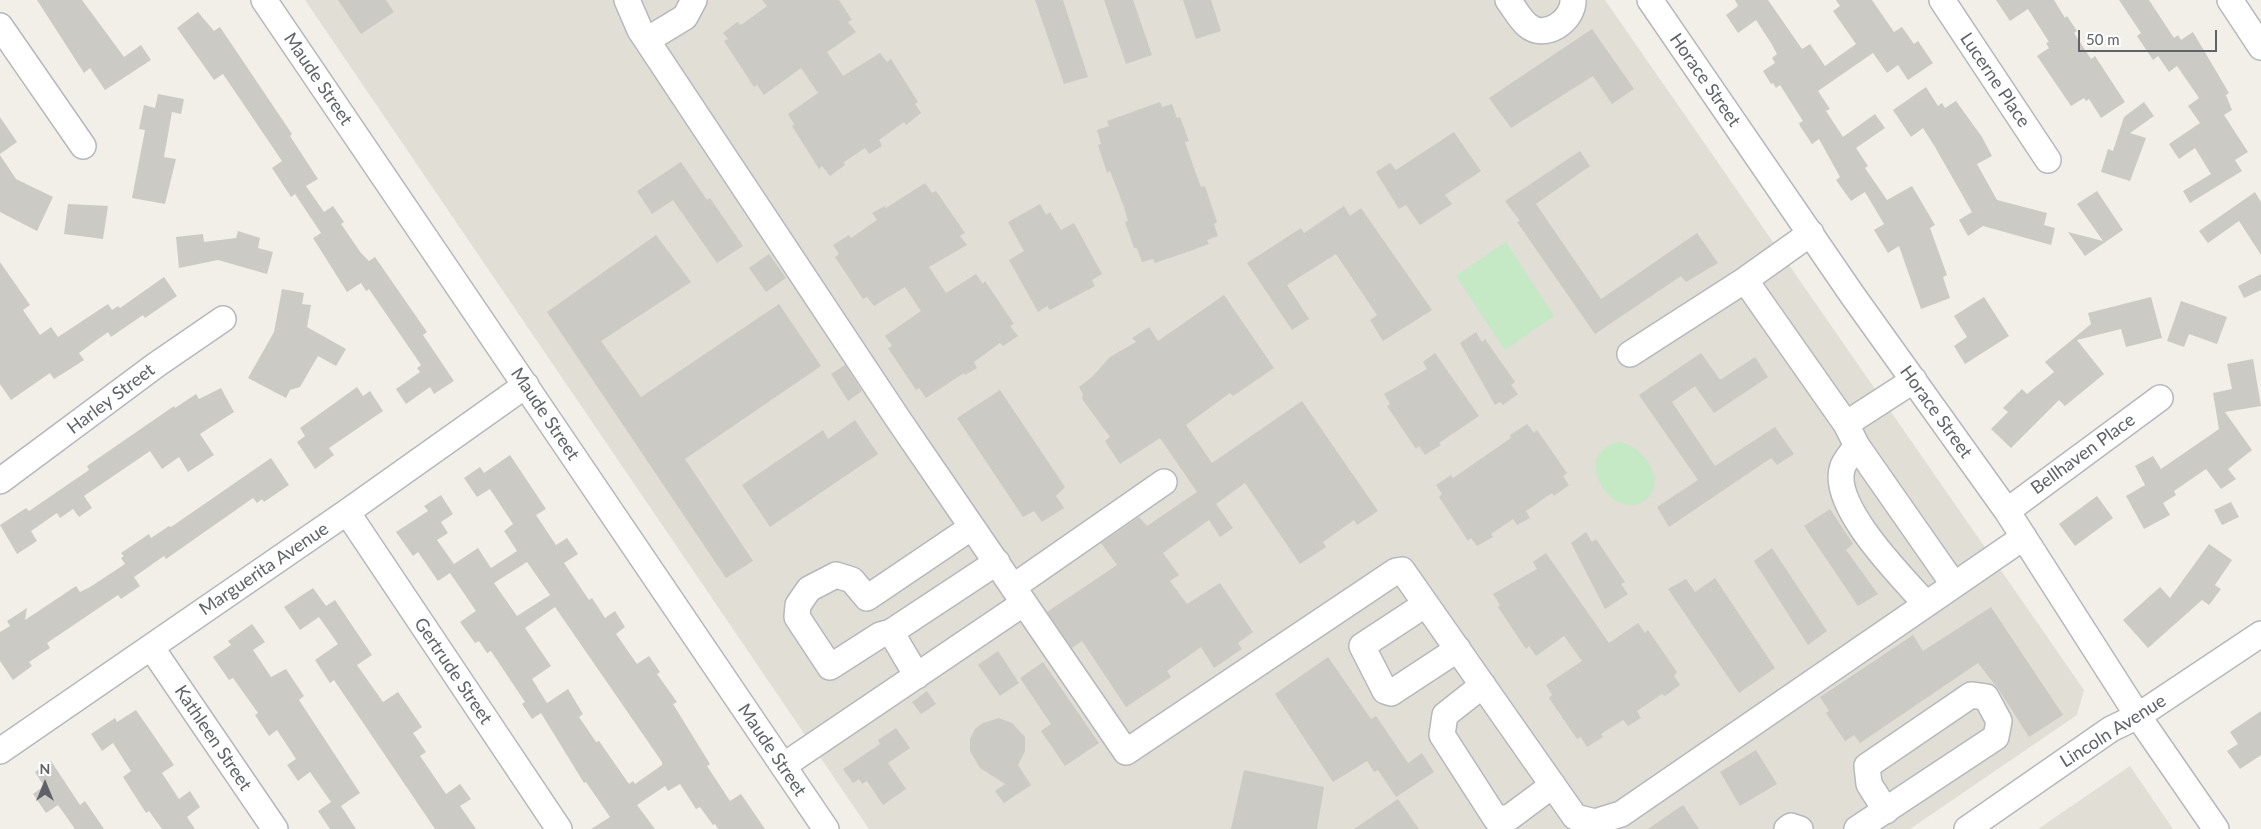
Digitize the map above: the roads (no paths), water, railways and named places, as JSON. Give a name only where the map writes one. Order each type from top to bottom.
[{"type":"street","name":"Maude Street","points":[[264,0],[826,829]]},
{"type":"street","points":[[647,40],[685,17],[694,0]]},
{"type":"street","points":[[1508,0],[1528,27],[1540,30],[1554,28],[1567,19],[1573,6],[1572,0]]},
{"type":"street","name":"Horace Street","points":[[1650,0],[1810,233],[2007,511],[2138,716],[2216,829]]},
{"type":"street","name":"Lucerne Place","points":[[1942,0],[2048,160]]},
{"type":"street","points":[[2230,0],[2261,47]]},
{"type":"street","points":[[634,3],[647,40],[898,419],[1126,752],[1396,571],[1402,570],[1575,817],[1595,822],[1621,814],[2024,537]]},
{"type":"street","points":[[0,26],[83,146]]},
{"type":"street","points":[[1630,354],[1745,280],[1810,233]]},
{"type":"street","points":[[1745,280],[1954,585]]},
{"type":"street","name":"Harley Street","points":[[0,481],[156,365],[223,319]]},
{"type":"street","points":[[1914,380],[1851,435],[1843,466],[1842,492],[1855,518],[1926,604]]},
{"type":"street","name":"Marguerita Avenue","points":[[0,751],[347,512],[526,385]]},
{"type":"street","name":"Bellhaven Place","points":[[2007,511],[2160,398]]},
{"type":"street","points":[[782,766],[917,676],[1164,482]]},
{"type":"street","name":"Gertrude Street","points":[[347,512],[559,829]]},
{"type":"street","points":[[972,527],[867,598],[852,580],[836,575],[809,589],[798,605],[797,617],[830,667],[880,635],[891,632],[997,562]]},
{"type":"street","points":[[1426,604],[1362,646],[1385,691],[1391,693],[1458,649]]},
{"type":"street","points":[[891,632],[917,676]]},
{"type":"street","name":"Lincoln Avenue","points":[[1967,829],[2111,729],[2138,716],[2261,634]]},
{"type":"street","name":"Kathleen Street","points":[[151,647],[275,829]]},
{"type":"street","points":[[1483,685],[1445,715],[1442,735],[1496,819],[1510,817],[1553,785]]},
{"type":"street","points":[[1857,829],[1886,811],[1996,737],[1999,721],[1986,697],[1971,695],[1867,766],[1869,784],[1886,811]]},
{"type":"street","points":[[1787,829],[1791,826],[1800,829]]}]
